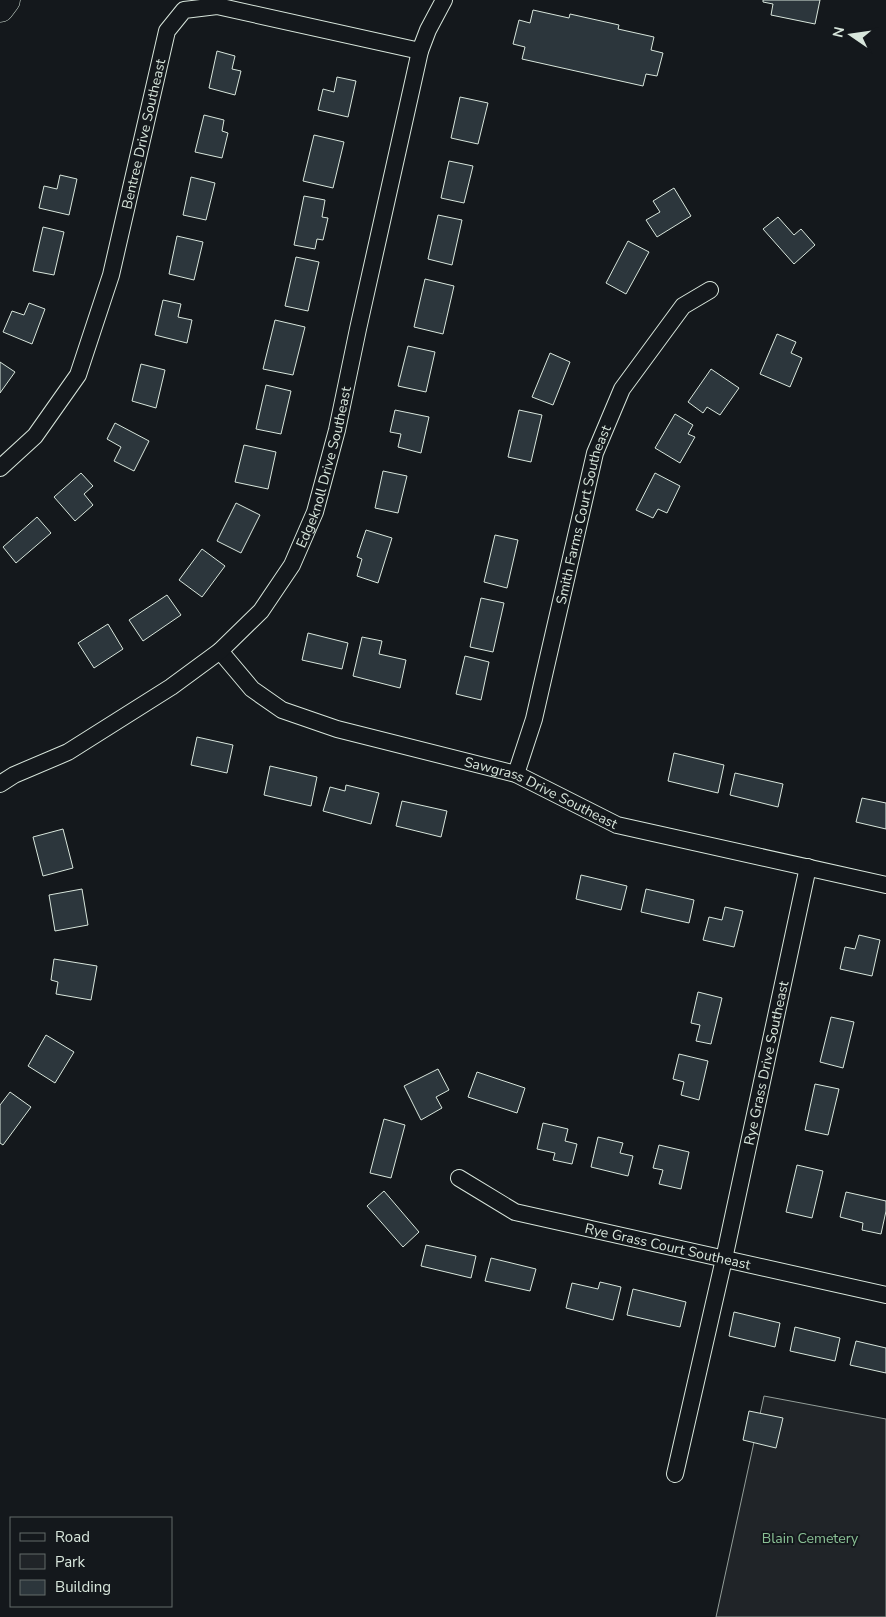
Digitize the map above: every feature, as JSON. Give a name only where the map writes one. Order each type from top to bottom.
[{"type":"highway","points":[[0,8],[6,0]]},
{"type":"street","name":"Edgeknoll Drive Southeast","points":[[0,784],[68,752],[171,687],[220,651],[261,611],[292,565],[316,512],[337,430],[420,51],[446,3]]},
{"type":"street","name":"Bentree Drive Southeast","points":[[0,468],[35,436],[78,375],[111,275],[167,31],[184,10],[217,6],[420,51]]},
{"type":"street","name":"Smith Farms Court Southeast","points":[[516,774],[534,719],[595,454],[622,389],[683,306],[710,290]]},
{"type":"street","name":"Sawgrass Drive Southeast","points":[[220,651],[252,689],[282,710],[337,729],[516,774],[618,825],[886,885]]},
{"type":"street","name":"Rye Grass Drive Southeast","points":[[675,1474],[724,1259],[808,867]]},
{"type":"street","name":"Rye Grass Court Southeast","points":[[459,1178],[515,1212],[886,1295]]},
{"type":"green space","name":"Blain Cemetery","points":[[764,1396],[886,1419],[886,1617],[716,1617]]},
{"type":"building","points":[[763,0],[820,0],[815,24],[771,15],[773,4],[763,2]]},
{"type":"building","points":[[533,10],[569,18],[570,14],[619,25],[618,29],[654,37],[651,50],[663,53],[657,76],[646,74],[643,86],[522,59],[525,47],[513,44],[519,20],[530,23]]},
{"type":"building","points":[[217,51],[235,56],[232,69],[241,71],[235,95],[209,88]]},
{"type":"building","points":[[337,77],[356,81],[348,117],[318,110],[323,89],[334,92]]},
{"type":"building","points":[[460,97],[488,103],[478,144],[451,138]]},
{"type":"building","points":[[204,115],[224,120],[222,131],[228,133],[222,158],[195,152]]},
{"type":"building","points":[[314,135],[344,142],[333,188],[303,181]]},
{"type":"building","points":[[449,161],[473,166],[464,203],[441,198]]},
{"type":"building","points":[[60,175],[77,179],[69,215],[39,208],[44,186],[57,189]]},
{"type":"building","points":[[191,177],[215,183],[206,220],[183,215]]},
{"type":"building","points":[[674,188],[691,216],[657,237],[646,220],[660,212],[653,201]]},
{"type":"building","points":[[304,196],[325,200],[322,217],[328,218],[323,240],[317,239],[315,249],[294,245]]},
{"type":"building","points":[[438,215],[462,220],[452,265],[428,259]]},
{"type":"building","points":[[778,217],[794,235],[801,229],[815,245],[794,264],[763,229]]},
{"type":"building","points":[[43,227],[64,232],[54,275],[33,271]]},
{"type":"building","points":[[177,236],[203,242],[194,280],[169,274]]},
{"type":"building","points":[[628,241],[649,252],[626,294],[606,283]]},
{"type":"building","points":[[296,257],[319,262],[308,311],[285,306]]},
{"type":"building","points":[[425,279],[454,286],[443,334],[414,327]]},
{"type":"building","points":[[163,300],[181,304],[178,317],[192,320],[187,343],[155,335]]},
{"type":"building","points":[[29,303],[45,309],[32,344],[3,332],[12,311],[24,315]]},
{"type":"building","points":[[275,320],[305,327],[293,375],[263,369]]},
{"type":"building","points":[[777,334],[796,342],[791,353],[802,358],[790,387],[760,374]]},
{"type":"building","points":[[408,346],[435,352],[426,392],[398,386]]},
{"type":"building","points":[[550,353],[570,362],[553,405],[532,397]]},
{"type":"building","points":[[0,362],[15,372],[0,393]]},
{"type":"building","points":[[141,364],[165,370],[156,408],[132,401]]},
{"type":"building","points":[[711,369],[739,388],[720,415],[707,407],[703,413],[688,402]]},
{"type":"building","points":[[266,385],[291,391],[281,434],[256,429]]},
{"type":"building","points":[[395,410],[429,417],[421,453],[398,447],[401,434],[390,432]]},
{"type":"building","points":[[519,410],[542,415],[531,462],[508,457]]},
{"type":"building","points":[[675,414],[693,425],[688,434],[695,437],[680,463],[655,448]]},
{"type":"building","points":[[115,423],[149,441],[134,471],[114,461],[121,447],[107,439]]},
{"type":"building","points":[[244,445],[276,452],[268,489],[235,482]]},
{"type":"building","points":[[383,471],[407,476],[398,513],[375,508]]},
{"type":"building","points":[[81,473],[93,486],[84,494],[93,505],[75,521],[54,497]]},
{"type":"building","points":[[655,473],[680,486],[667,513],[658,509],[653,518],[636,510]]},
{"type":"building","points":[[236,503],[260,515],[241,553],[217,541]]},
{"type":"building","points":[[37,517],[51,533],[16,563],[3,547]]},
{"type":"building","points":[[366,530],[392,538],[378,583],[357,576],[362,559],[357,557]]},
{"type":"building","points":[[495,535],[518,540],[507,588],[484,582]]},
{"type":"building","points":[[202,549],[225,566],[202,597],[179,580]]},
{"type":"building","points":[[167,595],[181,615],[143,641],[129,620]]},
{"type":"building","points":[[481,598],[504,603],[493,652],[470,647]]},
{"type":"building","points":[[108,624],[123,649],[94,668],[78,643]]},
{"type":"building","points":[[308,633],[348,643],[342,669],[302,660]]},
{"type":"building","points":[[362,637],[382,641],[379,654],[406,660],[400,688],[353,676]]},
{"type":"building","points":[[465,656],[489,662],[481,700],[456,694]]},
{"type":"building","points":[[197,737],[233,745],[227,773],[191,765]]},
{"type":"building","points":[[674,753],[724,765],[718,793],[668,781]]},
{"type":"building","points":[[270,766],[317,777],[311,806],[264,795]]},
{"type":"building","points":[[735,773],[783,784],[778,807],[730,795]]},
{"type":"building","points":[[346,785],[379,793],[371,824],[323,811],[330,787],[345,791]]},
{"type":"building","points":[[862,798],[886,803],[886,829],[856,822]]},
{"type":"building","points":[[402,801],[447,811],[441,837],[396,826]]},
{"type":"building","points":[[63,829],[73,868],[43,876],[33,837]]},
{"type":"building","points":[[581,875],[627,886],[621,910],[576,899]]},
{"type":"building","points":[[82,889],[88,925],[55,931],[49,895]]},
{"type":"building","points":[[646,889],[694,900],[689,923],[641,912]]},
{"type":"building","points":[[725,907],[743,911],[734,947],[703,940],[709,917],[722,920]]},
{"type":"building","points":[[859,935],[880,940],[872,976],[840,969],[845,947],[855,949]]},
{"type":"building","points":[[54,959],[97,966],[91,1000],[56,994],[58,982],[51,980]]},
{"type":"building","points":[[698,992],[722,998],[711,1044],[696,1041],[700,1025],[691,1023]]},
{"type":"building","points":[[831,1017],[854,1022],[843,1068],[820,1062]]},
{"type":"building","points":[[46,1035],[74,1052],[55,1083],[28,1066]]},
{"type":"building","points":[[679,1054],[708,1061],[699,1100],[681,1095],[684,1082],[673,1079]]},
{"type":"building","points":[[438,1069],[449,1090],[436,1097],[442,1108],[421,1120],[404,1086]]},
{"type":"building","points":[[477,1072],[525,1088],[517,1113],[468,1097]]},
{"type":"building","points":[[815,1084],[839,1089],[828,1135],[805,1130]]},
{"type":"building","points":[[10,1092],[31,1107],[3,1145],[0,1143],[0,1105]]},
{"type":"building","points":[[384,1119],[405,1125],[391,1178],[370,1173]]},
{"type":"building","points":[[543,1123],[568,1129],[565,1141],[577,1144],[572,1164],[553,1160],[555,1153],[537,1149]]},
{"type":"building","points":[[598,1137],[623,1143],[620,1153],[633,1156],[628,1176],[591,1167]]},
{"type":"building","points":[[659,1145],[689,1152],[681,1189],[659,1184],[663,1170],[653,1168]]},
{"type":"building","points":[[797,1165],[823,1171],[812,1218],[786,1212]]},
{"type":"building","points":[[384,1191],[419,1232],[403,1247],[367,1206]]},
{"type":"building","points":[[846,1192],[886,1201],[881,1234],[862,1230],[863,1223],[840,1217]]},
{"type":"building","points":[[426,1245],[476,1256],[471,1278],[421,1266]]},
{"type":"building","points":[[491,1258],[536,1269],[530,1291],[485,1281]]},
{"type":"building","points":[[600,1282],[621,1287],[613,1320],[566,1308],[572,1283],[598,1289]]},
{"type":"building","points":[[633,1289],[686,1302],[680,1327],[627,1315]]},
{"type":"building","points":[[734,1312],[780,1323],[775,1347],[729,1336]]},
{"type":"building","points":[[795,1327],[840,1338],[835,1361],[790,1351]]},
{"type":"building","points":[[856,1341],[886,1348],[886,1373],[850,1365]]},
{"type":"building","points":[[749,1411],[783,1418],[776,1448],[743,1440]]}]
